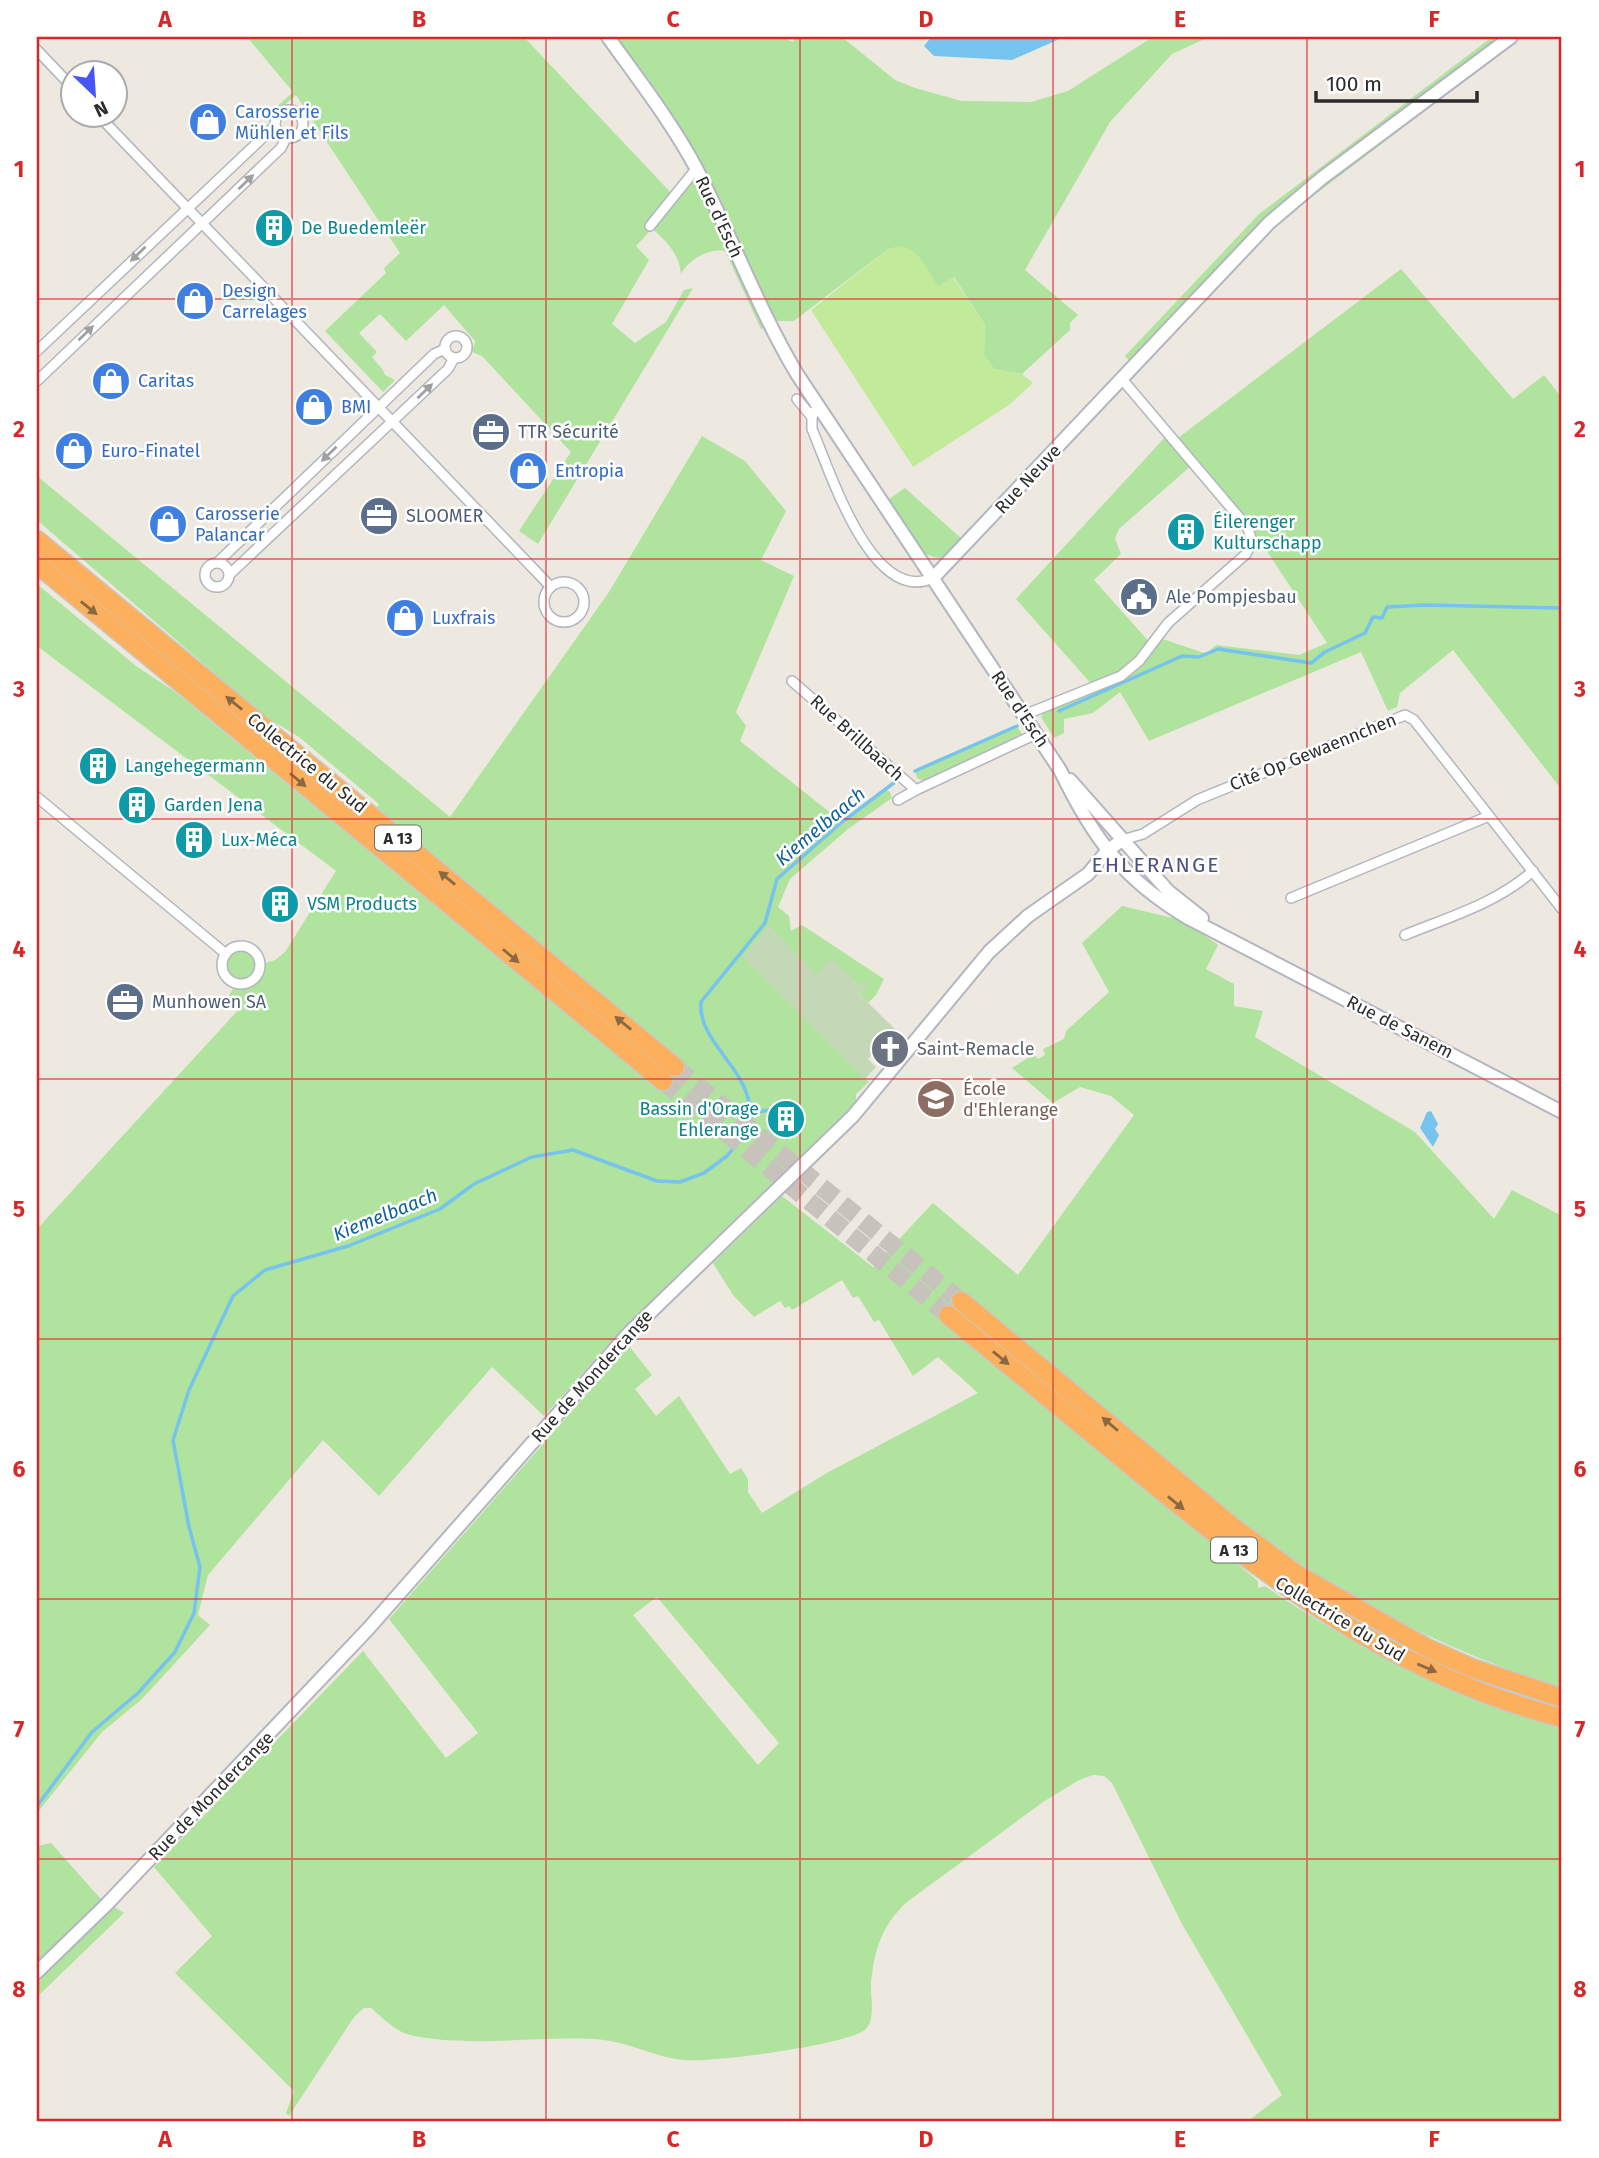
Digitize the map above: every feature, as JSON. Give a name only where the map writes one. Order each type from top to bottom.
[{"type":"highway","name":"Collectrice du Sud","points":[[37,540],[675,1066]]},
{"type":"highway","name":"Collectrice du Sud","points":[[37,564],[663,1081]]},
{"type":"highway","name":"Collectrice du Sud","points":[[961,1301],[1233,1527],[1298,1574],[1427,1648],[1472,1668],[1562,1698]]},
{"type":"highway","name":"Collectrice du Sud","points":[[948,1315],[1237,1552],[1303,1598],[1403,1658],[1497,1697],[1562,1718]]},
{"type":"main road","name":"Rue d'Esch","points":[[608,37],[672,127],[696,169],[768,325],[1060,770],[1082,814],[1118,864]]},
{"type":"main road","name":"Rue Neuve","points":[[933,579],[1269,223],[1322,178],[1511,37]]},
{"type":"main road","name":"Rue d'Esch","points":[[1060,770],[1132,852]]},
{"type":"main road","name":"Rue de Mondercange","points":[[37,1972],[113,1898],[368,1629],[629,1333],[853,1116],[989,952],[1028,916],[1088,874],[1107,851],[1122,840]]},
{"type":"main road","points":[[1118,864],[1132,852]]},
{"type":"main road","name":"Rue de Sanem","points":[[1132,852],[1177,898],[1237,943]]},
{"type":"main road","name":"Rue de Mondercange","points":[[1088,874],[1118,864]]},
{"type":"main road","name":"Rue de Sanem","points":[[1118,864],[1159,901],[1562,1112]]},
{"type":"street","points":[[37,50],[60,74]]},
{"type":"street","points":[[37,351],[275,126],[277,117],[284,111],[293,111],[301,117],[303,125],[299,134],[286,138],[281,148],[37,381]]},
{"type":"street","points":[[275,126],[279,134],[286,138]]},
{"type":"street","points":[[113,130],[551,587]]},
{"type":"street","points":[[650,226],[696,169]]},
{"type":"street","points":[[451,337],[461,338],[466,351],[454,358],[448,369],[230,574],[227,582],[220,587],[208,583],[205,576],[207,568],[218,562],[434,354],[445,349],[451,337]]},
{"type":"street","points":[[445,349],[454,358]]},
{"type":"street","points":[[1024,715],[1121,676],[1139,661],[1168,623],[1246,554],[1252,542],[1248,528],[1121,378]]},
{"type":"street","points":[[797,399],[812,417]]},
{"type":"street","points":[[818,405],[812,417],[812,429],[855,526],[880,566],[904,582],[922,583],[933,579]]},
{"type":"street","points":[[218,562],[228,568],[230,574]]},
{"type":"street","points":[[570,583],[581,590],[585,603],[579,616],[561,622],[549,615],[544,604],[551,587],[570,583]]},
{"type":"street","name":"Rue Brillbaach","points":[[792,681],[916,790],[1036,734]]},
{"type":"street","name":"Cité Op Gewaennchen","points":[[1122,840],[1143,834],[1197,800],[1405,715],[1415,720],[1562,909]]},
{"type":"street","points":[[898,800],[916,790]]},
{"type":"street","points":[[37,797],[226,954]]},
{"type":"street","points":[[1291,898],[1489,816]]},
{"type":"street","name":"Cité Op Gewaennchen","points":[[1132,852],[1143,834]]},
{"type":"street","points":[[1405,935],[1495,898],[1515,887],[1533,872]]},
{"type":"street","points":[[241,946],[252,950],[259,960],[256,976],[241,984],[230,981],[222,966],[226,954],[241,946]]},
{"type":"green space","points":[[247,37],[524,37],[674,196],[696,168],[608,37],[782,37],[793,42],[795,37],[842,37],[895,80],[915,88],[962,101],[1031,102],[1068,91],[1148,40],[1163,37],[1209,37],[1172,54],[1110,122],[1025,270],[1078,315],[1070,323],[1070,330],[1022,374],[994,369],[984,355],[985,325],[954,277],[938,287],[918,256],[888,249],[794,321],[777,321],[761,329],[725,251],[712,251],[700,256],[681,274],[678,260],[671,248],[652,229],[636,246],[649,260],[612,324],[635,343],[666,322],[684,290],[693,288],[538,544],[519,531],[571,452],[482,356],[472,352],[475,341],[444,305],[406,341],[380,314],[359,333],[377,352],[372,357],[385,375],[395,380],[383,392],[325,331],[386,273],[384,268],[400,253],[296,95],[274,114],[271,112],[293,92]]},
{"type":"green space","points":[[1492,37],[1522,37],[1279,222],[1137,370],[1125,356],[1259,214]]},
{"type":"green space","points":[[899,246],[917,255],[938,286],[953,277],[985,325],[984,355],[994,369],[1022,374],[1033,383],[1009,405],[913,467],[811,310],[888,249]]},
{"type":"green space","points":[[1401,269],[1513,399],[1544,375],[1562,398],[1562,790],[1453,650],[1400,693],[1397,707],[1388,711],[1361,652],[1149,741],[1120,692],[1093,713],[1064,719],[1064,733],[1054,738],[1041,717],[1047,706],[1094,687],[1016,599],[1168,434],[1174,441]],"holes":[[[1193,464],[1261,542],[1327,643],[1299,655],[1216,645],[1207,653],[1157,637],[1151,644],[1094,580],[1121,554],[1115,538],[1119,529]]]},
{"type":"green space","points":[[702,436],[745,461],[786,511],[761,560],[794,576],[736,712],[746,726],[740,741],[842,822],[885,789],[890,792],[892,798],[848,829],[790,879],[778,907],[789,916],[791,931],[802,925],[884,979],[876,995],[868,1003],[859,994],[866,986],[856,983],[832,960],[816,975],[769,927],[744,957],[869,1082],[856,1094],[856,1102],[625,1326],[544,1416],[492,1367],[379,1496],[323,1440],[208,1575],[198,1615],[210,1625],[142,1699],[102,1732],[37,1813],[37,1229],[241,1007],[229,996],[235,984],[223,972],[226,954],[242,947],[255,954],[260,965],[275,960],[285,952],[336,871],[37,646],[37,584],[136,666],[174,691],[632,1068],[659,1088],[680,1062],[376,808],[379,804],[299,737],[264,716],[37,520],[37,476],[450,817],[609,592]]},
{"type":"green space","points":[[905,488],[963,540],[949,556],[938,558],[925,554],[889,499]]},
{"type":"green space","points":[[1017,726],[1022,734],[924,781],[917,778],[915,771]]},
{"type":"green space","points":[[1122,906],[1185,921],[1218,945],[1206,969],[1234,984],[1234,1006],[1263,1011],[1255,1037],[1415,1132],[1494,1219],[1512,1190],[1562,1216],[1562,1688],[1489,1662],[1419,1632],[1319,1576],[1203,1492],[963,1294],[942,1320],[1258,1581],[1258,1588],[1265,1586],[1336,1631],[1408,1670],[1484,1702],[1562,1729],[1562,2121],[1248,2121],[1282,2095],[1182,1924],[1112,1783],[1104,1776],[1093,1775],[1079,1780],[1043,1802],[898,1911],[881,1938],[875,1958],[871,1982],[871,2019],[866,2029],[855,2035],[778,2052],[720,2059],[683,2060],[604,2040],[433,2039],[400,2031],[371,2008],[364,2008],[354,2017],[289,2116],[286,2113],[294,2091],[175,1973],[212,1936],[154,1867],[363,1651],[446,1758],[478,1733],[389,1619],[629,1346],[652,1375],[635,1389],[656,1416],[679,1396],[730,1474],[741,1468],[748,1479],[748,1492],[762,1513],[825,1474],[978,1393],[938,1357],[913,1376],[879,1320],[874,1322],[858,1296],[853,1298],[842,1280],[792,1310],[789,1306],[785,1308],[780,1301],[754,1317],[733,1295],[713,1263],[782,1196],[873,1267],[933,1203],[1018,1275],[1134,1115],[1111,1096],[1080,1087],[1053,1103],[1012,1068],[1034,1054],[1038,1059],[1045,1055],[1043,1049],[1064,1039],[1066,1031],[1109,992],[1082,943]],"holes":[[[657,1597],[779,1743],[758,1765],[633,1615]]]},
{"type":"green space","points":[[769,927],[816,974],[832,959],[856,983],[867,986],[859,994],[897,1031],[868,1059],[876,1067],[865,1079],[743,957]]},
{"type":"green space","points":[[51,1843],[99,1897],[124,1913],[37,1997],[37,1846]]},
{"type":"water","points":[[931,37],[1064,37],[1012,60],[934,56],[924,46]]},
{"type":"water","points":[[1431,1111],[1438,1124],[1435,1129],[1439,1135],[1433,1147],[1420,1128],[1427,1112]]},
{"type":"waterway","points":[[1059,711],[1182,656],[1199,657],[1218,649],[1311,663],[1325,652],[1365,633],[1373,617],[1382,618],[1387,607],[1424,605],[1562,608]]},
{"type":"waterway","points":[[915,771],[1017,726]]},
{"type":"waterway","name":"Kiemelbaach","points":[[37,1806],[92,1732],[138,1693],[175,1652],[194,1613],[200,1567],[189,1527],[173,1440],[189,1390],[233,1296],[265,1270],[348,1246],[440,1209],[474,1184],[532,1157],[573,1150],[657,1181],[680,1182],[704,1173],[727,1156],[745,1134],[753,1113],[741,1081],[709,1034],[701,1013],[701,1002],[765,923],[777,879],[842,822],[895,782]]},
{"type":"waterway","points":[[753,1113],[769,1110]]},
{"type":"tunnel","points":[[675,1067],[961,1301]]},
{"type":"tunnel","points":[[663,1081],[948,1315]]},
{"type":"place","name":"Carosserie Mühlen et Fils","points":[[208,122]]},
{"type":"place","name":"De Buedemleër","points":[[274,228]]},
{"type":"place","name":"Design Carrelages","points":[[195,301]]},
{"type":"place","name":"Caritas","points":[[111,381]]},
{"type":"place","name":"BMI","points":[[314,407]]},
{"type":"place","name":"TTR Sécurité","points":[[491,432]]},
{"type":"place","name":"Euro-Finatel","points":[[74,451]]},
{"type":"place","name":"Entropia","points":[[528,471]]},
{"type":"place","name":"SLOOMER","points":[[379,516]]},
{"type":"place","name":"Carosserie Palancar","points":[[168,524]]},
{"type":"place","name":"Éilerenger Kulturschapp","points":[[1186,532]]},
{"type":"place","name":"Ale Pompjesbau","points":[[1139,597]]},
{"type":"place","name":"Luxfrais","points":[[405,618]]},
{"type":"place","name":"Langehegermann","points":[[98,766]]},
{"type":"place","name":"Garden Jena","points":[[137,805]]},
{"type":"place","name":"Lux-Méca","points":[[194,840]]},
{"type":"place","name":"VSM Products","points":[[280,904]]},
{"type":"place","name":"Munhowen SA","points":[[125,1002]]},
{"type":"place","name":"Saint-Remacle","points":[[890,1049]]},
{"type":"place","name":"École d'Ehlerange","points":[[936,1099]]},
{"type":"place","name":"Bassin d'Orage Ehlerange","points":[[786,1119]]},
{"type":"district","name":"EHLERANGE","points":[[1156,865]]}]
